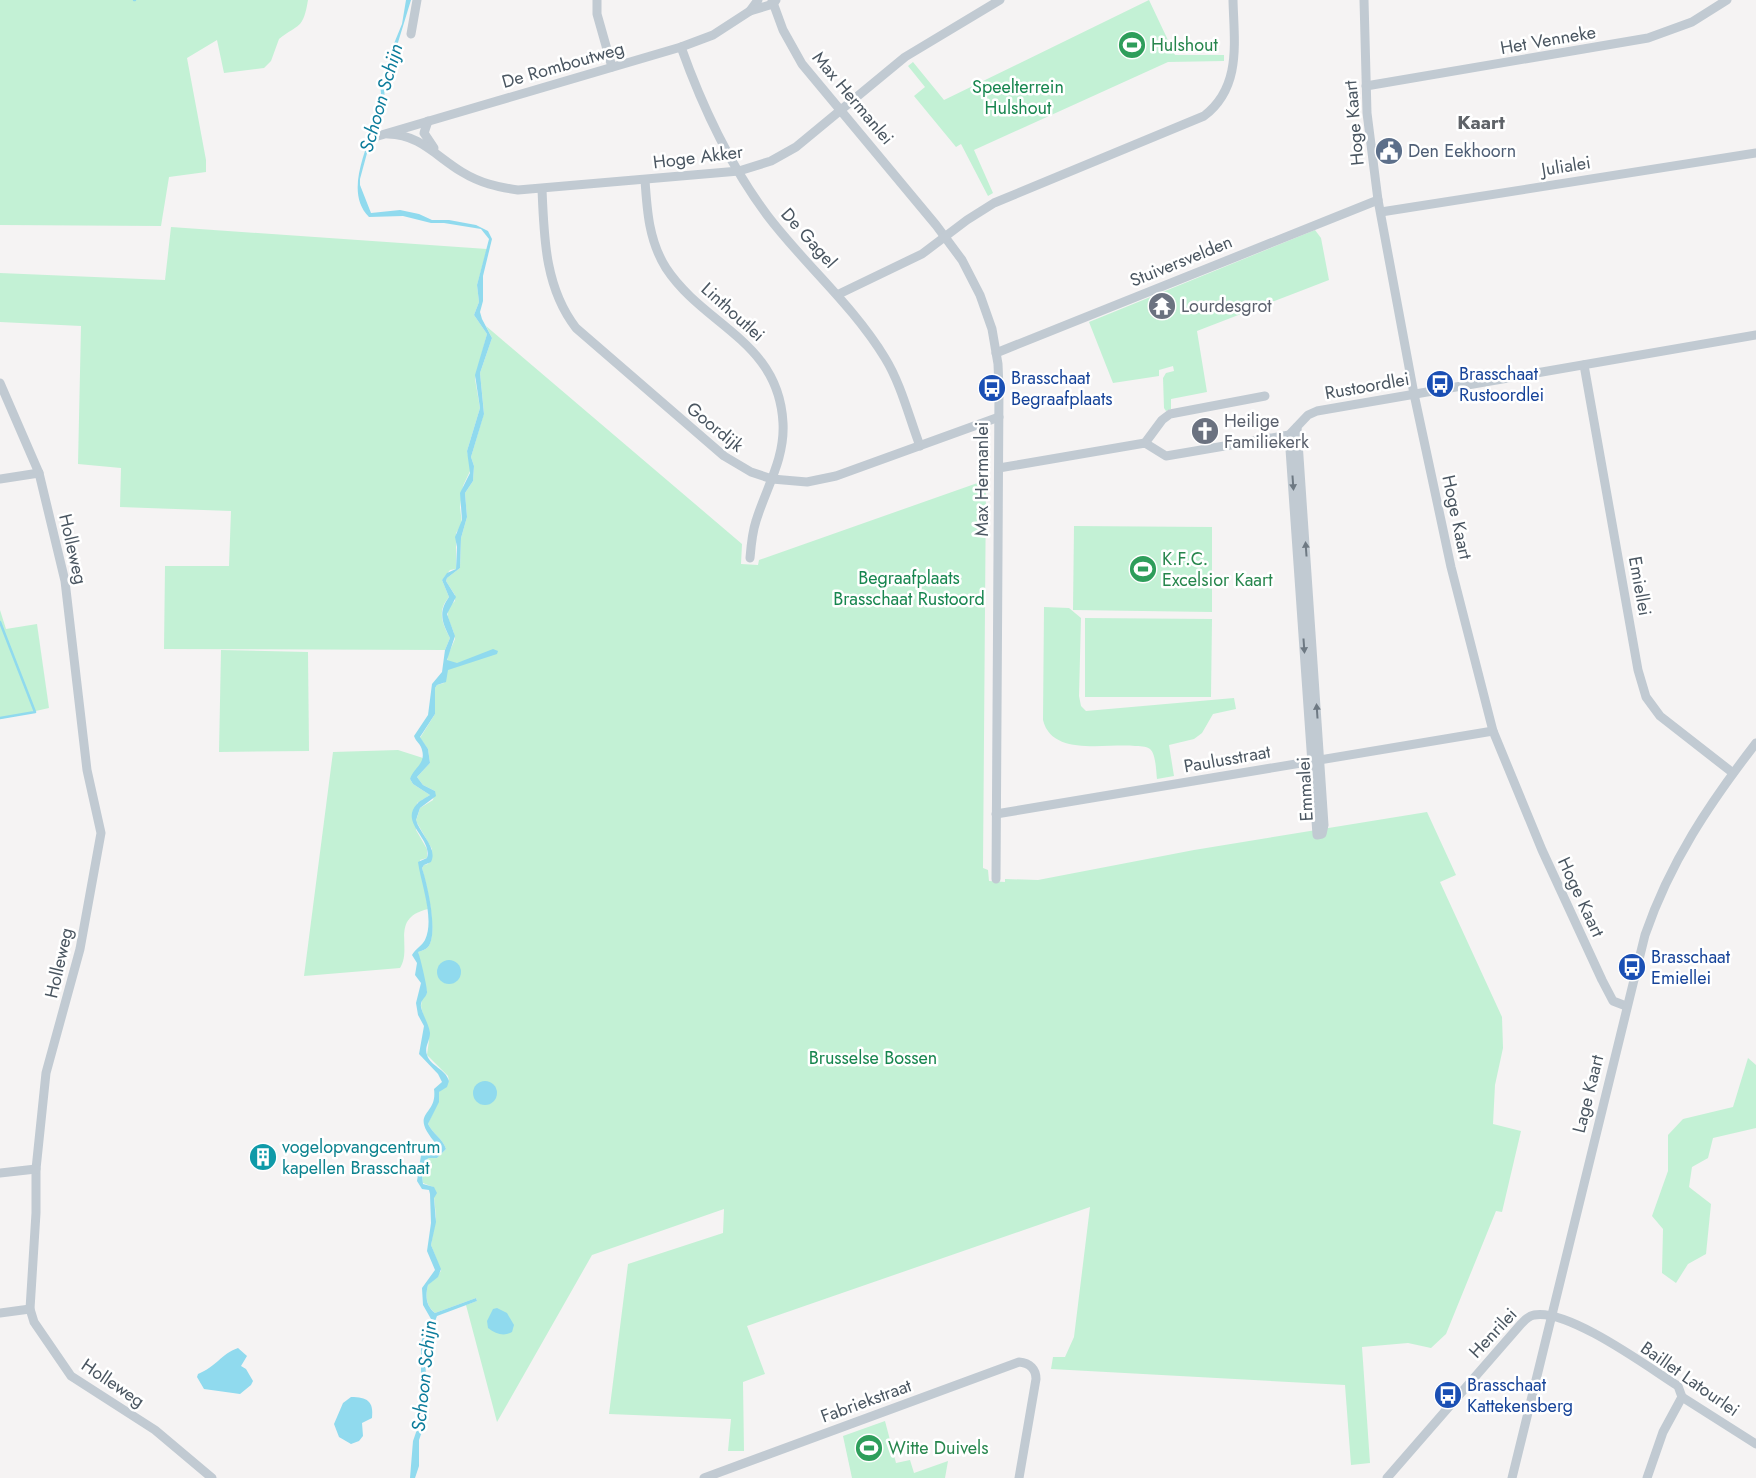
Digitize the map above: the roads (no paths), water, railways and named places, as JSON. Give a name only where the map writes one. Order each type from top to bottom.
[{"type":"street","points":[[411,34],[417,0]]},
{"type":"street","points":[[598,0],[597,14],[612,67]]},
{"type":"street","name":"De Romboutweg","points":[[750,12],[758,0]]},
{"type":"street","name":"Hoge Akker","points":[[383,135],[401,134],[415,139],[468,176],[488,185],[518,190],[739,171],[771,161],[796,147],[842,111],[905,57],[1000,0]]},
{"type":"street","points":[[839,294],[922,254],[974,214],[994,203],[1197,120],[1209,112],[1224,95],[1234,70],[1233,0]]},
{"type":"street","name":"Hoge Kaart","points":[[1364,0],[1369,141],[1378,200],[1414,394],[1451,568],[1493,731],[1542,850],[1602,980],[1613,1001],[1626,1006]]},
{"type":"street","name":"Het Venneke","points":[[1366,86],[1648,38],[1692,22],[1727,0]]},
{"type":"street","name":"De Romboutweg","points":[[383,135],[681,47],[713,34],[750,12],[774,1]]},
{"type":"street","name":"Max Hermanlei","points":[[774,1],[783,30],[802,64],[946,236],[962,260],[980,295],[992,329],[996,353],[999,418],[996,879]]},
{"type":"street","name":"De Gagel","points":[[681,47],[714,129],[767,215],[839,294],[886,359],[920,446]]},
{"type":"street","name":"Hoge Akker","points":[[428,121],[424,129],[426,137],[446,161]]},
{"type":"street","name":"Julialei","points":[[1381,212],[1756,152]]},
{"type":"street","name":"Linthoutlei","points":[[645,180],[649,226],[665,267],[682,287],[746,343],[765,366],[772,379],[781,406],[783,435],[778,463],[755,522],[750,558]]},
{"type":"street","name":"Goordijk","points":[[542,189],[550,276],[559,302],[576,328],[724,456],[750,472],[772,479],[791,482],[822,480],[999,418]]},
{"type":"street","name":"Stuiversvelden","points":[[996,353],[1378,200]]},
{"type":"street","name":"Rustoordlei","points":[[1289,435],[1308,415],[1317,411],[1756,335]]},
{"type":"street","name":"Emiellei","points":[[1584,364],[1638,670],[1646,697],[1660,716],[1733,773]]},
{"type":"street","name":"Holleweg","points":[[0,383],[39,473],[65,581],[87,770],[101,833],[80,949],[46,1073],[36,1169],[36,1212],[30,1309],[34,1322],[71,1376],[155,1430],[212,1478]]},
{"type":"street","points":[[1145,443],[1162,420],[1170,414],[1265,396]]},
{"type":"street","name":"Emmalei","points":[[1289,435],[1316,761],[1324,825],[1322,834],[1318,835],[1316,761],[1297,427]]},
{"type":"street","points":[[999,468],[1145,443],[1166,456],[1289,435]]},
{"type":"street","points":[[0,479],[39,473]]},
{"type":"street","name":"Paulusstraat","points":[[996,814],[1493,731]]},
{"type":"street","name":"Lage Kaart","points":[[1512,1478],[1626,1006],[1645,935],[1655,905],[1675,863],[1733,773],[1756,743]]},
{"type":"street","points":[[0,1173],[36,1169]]},
{"type":"street","points":[[0,1313],[30,1309]]},
{"type":"street","name":"Henrilei","points":[[1387,1478],[1526,1319],[1535,1314],[1552,1315]]},
{"type":"street","name":"Baillet Latourlei","points":[[1552,1315],[1590,1331],[1678,1386],[1682,1397],[1756,1444]]},
{"type":"street","name":"Fabriekstraat","points":[[704,1478],[722,1475],[1016,1363],[1027,1363],[1036,1374],[1019,1478]]},
{"type":"street","points":[[1647,1478],[1663,1432],[1682,1397]]},
{"type":"water","name":"Schoon Schijn","points":[[406,0],[411,0],[396,49],[396,65],[384,82],[385,111],[376,120],[360,185],[371,213],[400,210],[419,214],[432,220],[449,220],[476,225],[488,231],[492,239],[483,276],[483,301],[480,312],[492,338],[480,373],[484,414],[471,457],[474,466],[473,481],[465,493],[467,517],[461,538],[460,568],[447,578],[446,581],[456,597],[447,614],[455,636],[447,660],[457,663],[493,649],[498,651],[497,654],[448,670],[446,682],[437,685],[435,688],[435,714],[420,737],[428,749],[430,763],[417,777],[423,785],[435,791],[436,796],[420,808],[416,820],[430,846],[433,857],[431,862],[422,868],[431,908],[432,931],[428,947],[418,952],[427,991],[421,1007],[430,1033],[426,1049],[427,1055],[449,1081],[447,1087],[439,1092],[439,1102],[428,1124],[443,1142],[446,1149],[437,1158],[428,1158],[422,1175],[423,1184],[434,1187],[437,1193],[434,1198],[436,1222],[431,1245],[441,1269],[438,1277],[428,1285],[427,1297],[428,1304],[435,1313],[476,1298],[477,1301],[437,1316],[426,1345],[425,1423],[419,1440],[419,1466],[415,1478],[410,1478],[413,1441],[421,1418],[421,1343],[431,1319],[423,1305],[422,1288],[435,1270],[427,1251],[431,1223],[430,1194],[429,1190],[422,1189],[417,1181],[422,1149],[427,1147],[438,1151],[438,1146],[424,1126],[424,1120],[432,1105],[434,1089],[442,1082],[438,1074],[419,1054],[424,1026],[418,1015],[416,1003],[421,983],[415,975],[417,963],[412,955],[424,942],[428,932],[428,912],[418,862],[427,858],[428,851],[412,818],[417,804],[430,795],[413,784],[410,779],[421,762],[423,755],[421,746],[414,736],[428,715],[432,684],[442,672],[445,650],[450,638],[442,617],[443,607],[449,597],[442,580],[447,573],[456,569],[457,547],[455,537],[462,520],[460,493],[470,473],[467,451],[480,408],[475,375],[487,334],[474,315],[479,302],[477,285],[489,239],[481,229],[444,223],[431,223],[403,216],[369,217],[362,208],[358,187],[361,164],[372,130],[371,119],[382,105],[380,82],[392,62],[393,46],[402,24]]},
{"type":"water","points":[[449,960],[454,961],[460,967],[460,977],[454,983],[449,984],[444,983],[438,977],[437,972],[438,967],[444,961]]},
{"type":"water","points":[[485,1081],[493,1085],[497,1093],[493,1101],[485,1105],[477,1101],[473,1093],[477,1085]]},
{"type":"water","points":[[497,1308],[507,1313],[514,1325],[512,1332],[500,1334],[488,1328],[487,1321],[493,1309]]},
{"type":"water","points":[[238,1348],[247,1356],[241,1366],[246,1369],[253,1381],[251,1385],[240,1394],[204,1389],[197,1377],[198,1374]]},
{"type":"water","points":[[351,1397],[368,1401],[372,1408],[372,1418],[362,1423],[363,1436],[359,1441],[351,1444],[339,1437],[334,1424],[343,1403]]},
{"type":"waterway","points":[[0,622],[35,712],[0,718]]},
{"type":"place","name":"Hulshout","points":[[1132,45]]},
{"type":"place","name":"Den Eekhoorn","points":[[1389,151]]},
{"type":"place","name":"Lourdesgrot","points":[[1162,306]]},
{"type":"place","name":"Brasschaat Rustoordlei","points":[[1440,384]]},
{"type":"place","name":"Brasschaat Begraafplaats","points":[[992,388]]},
{"type":"place","name":"Heilige Familiekerk","points":[[1205,431]]},
{"type":"place","name":"K.F.C. Excelsior Kaart","points":[[1143,569]]},
{"type":"place","name":"Brasschaat Emiellei","points":[[1632,967]]},
{"type":"place","name":"vogelopvangcentrum kapellen Brasschaat","points":[[263,1157]]},
{"type":"place","name":"Brasschaat Kattekensberg","points":[[1448,1395]]},
{"type":"place","name":"Witte Duivels","points":[[869,1448]]},
{"type":"district","name":"Kaart","points":[[1481,122]]},
{"type":"park label","name":"Speelterrein Hulshout","points":[[1018,97]]},
{"type":"park label","name":"Begraafplaats Brasschaat Rustoord","points":[[909,588]]},
{"type":"park label","name":"Brusselse Bossen","points":[[873,1058]]}]
